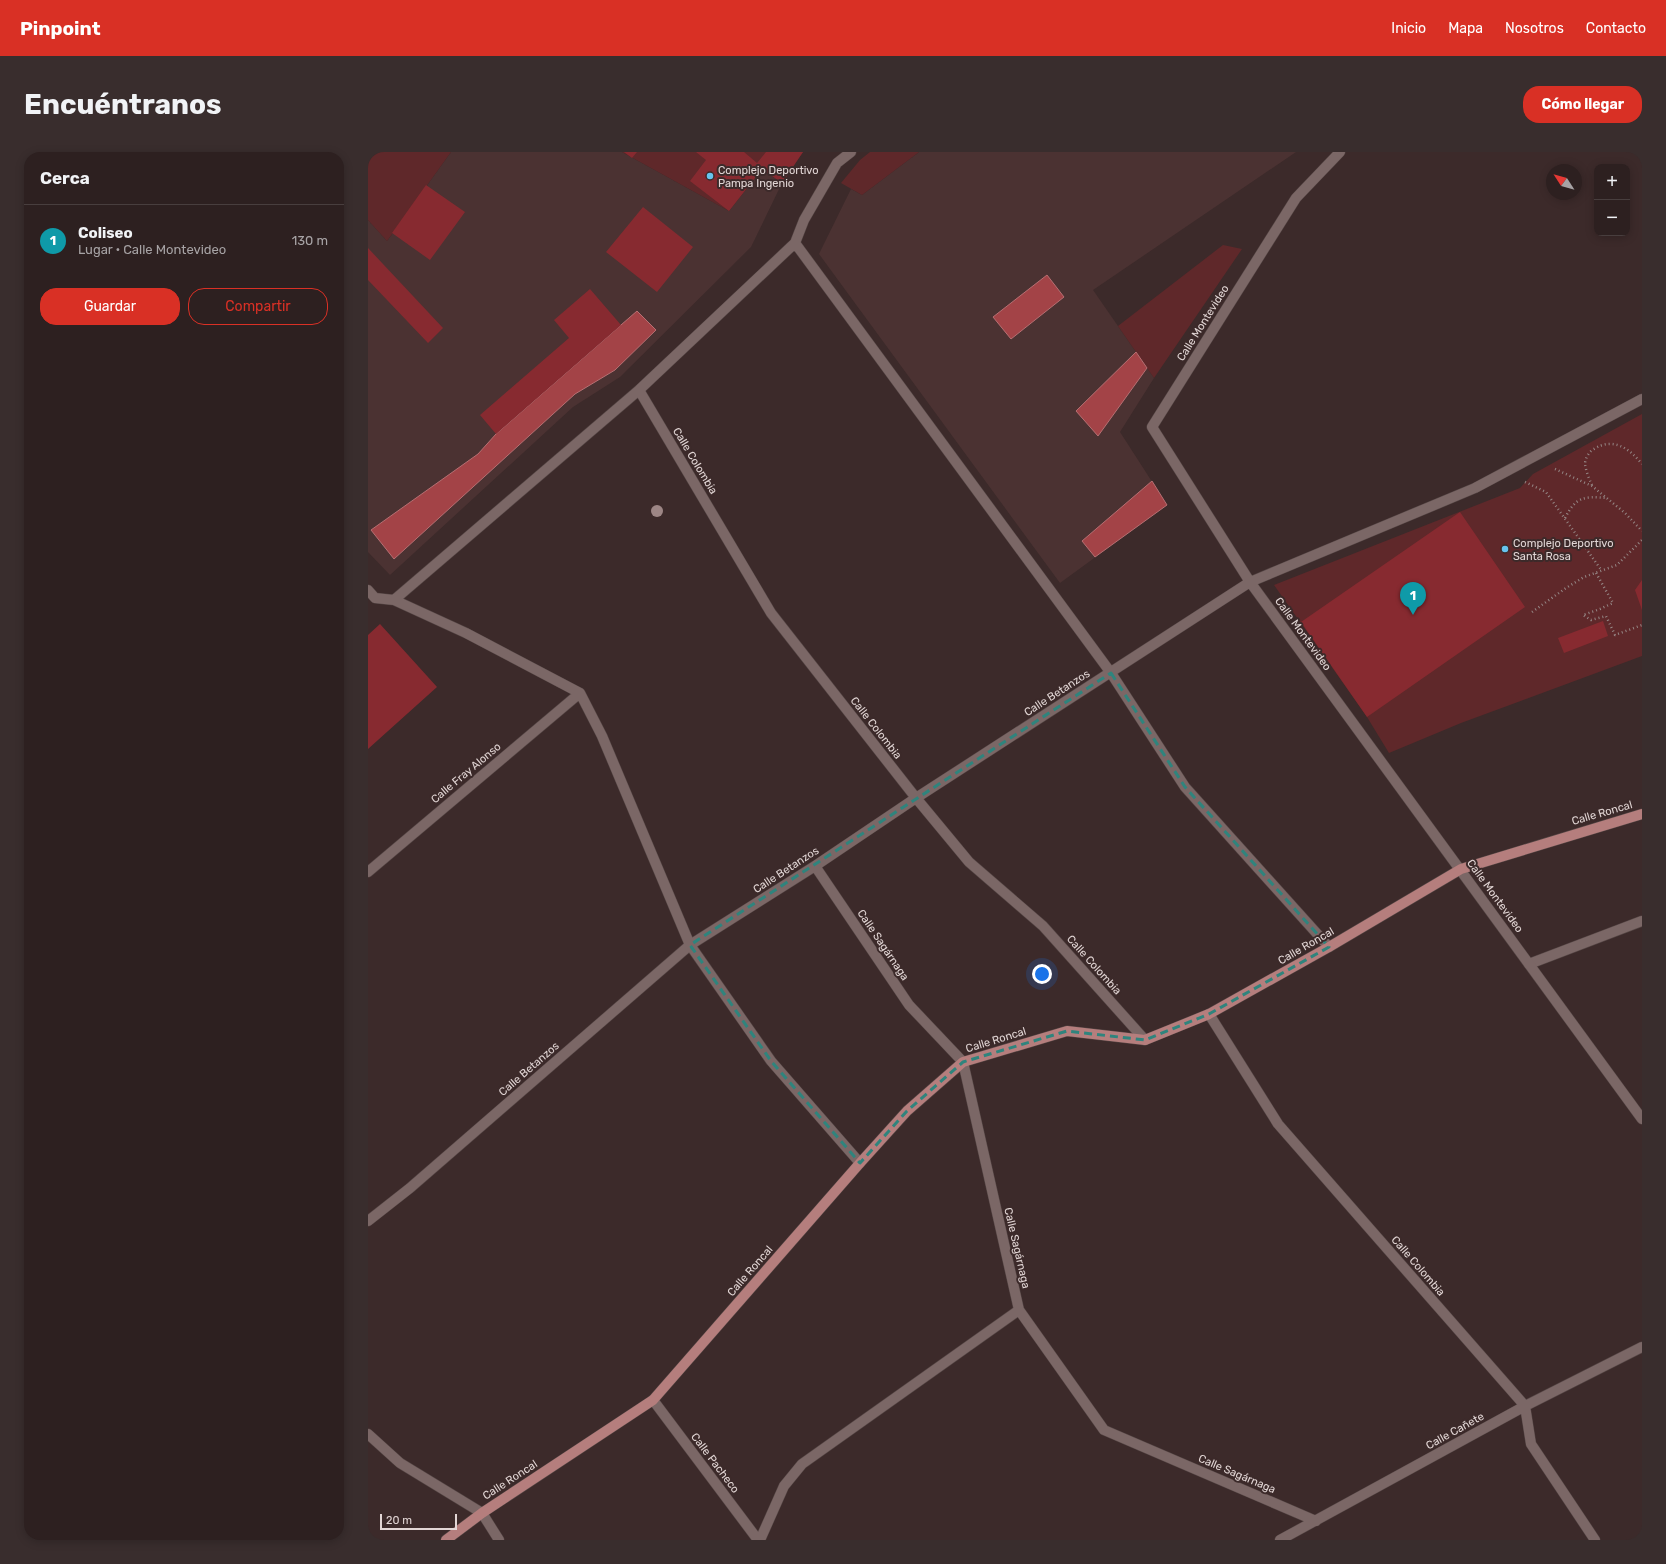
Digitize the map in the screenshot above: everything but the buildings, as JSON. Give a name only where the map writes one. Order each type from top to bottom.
[{"type":"main road","name":"Calle Roncal","points":[[446,1540],[482,1513],[653,1400],[907,1111],[963,1062],[1067,1031],[1145,1040],[1209,1014],[1329,947],[1461,869],[1642,814]]},
{"type":"street","points":[[394,600],[639,390],[795,243],[804,220],[837,163],[851,152]]},
{"type":"street","name":"Calle Montevideo","points":[[1340,152],[1296,198],[1152,427],[1250,582],[1461,869],[1642,1119]]},
{"type":"street","points":[[795,243],[1110,673],[1185,786],[1329,947]]},
{"type":"street","name":"Calle Colombia","points":[[639,390],[771,613],[916,798],[969,862],[1043,926],[1145,1040]]},
{"type":"street","name":"Calle Betanzos","points":[[368,1221],[410,1188],[690,945],[815,866],[916,798],[1250,582],[1475,488],[1642,399]]},
{"type":"street","points":[[368,590],[372,601],[394,600],[466,633],[580,692],[602,736],[690,945],[771,1061],[860,1163]]},
{"type":"street","name":"Calle Fray Alonso","points":[[368,872],[580,692]]},
{"type":"street","name":"Calle Sagárnaga","points":[[815,866],[909,1006],[963,1062],[1019,1310],[1104,1430],[1316,1521]]},
{"type":"street","points":[[1529,964],[1642,921]]},
{"type":"street","name":"Calle Colombia","points":[[1209,1014],[1278,1124],[1525,1406]]},
{"type":"street","points":[[759,1540],[784,1486],[802,1464],[1019,1310]]},
{"type":"street","name":"Calle Cañete","points":[[1286,1539],[1525,1406],[1642,1347]]},
{"type":"street","name":"Calle Pacheco","points":[[653,1400],[759,1540]]},
{"type":"street","points":[[1525,1406],[1531,1444],[1595,1540]]},
{"type":"street","points":[[368,1434],[400,1463],[482,1513],[498,1540]]},
{"type":"path","points":[[1592,486],[1585,463],[1592,450],[1604,444],[1610,443],[1622,447],[1634,454],[1642,464]]},
{"type":"path","points":[[1555,469],[1592,486],[1608,498],[1642,531]]},
{"type":"path","points":[[1506,471],[1546,492],[1602,571]]},
{"type":"path","points":[[1565,518],[1571,506],[1578,500],[1591,497],[1608,498]]},
{"type":"path","points":[[1532,612],[1584,577],[1617,565],[1642,540]]},
{"type":"path","points":[[1596,573],[1613,603],[1583,615],[1590,620],[1606,616],[1615,635],[1642,624]]},
{"type":"highlighted area","points":[[1111,673],[1185,787],[1329,947],[1209,1014],[1145,1040],[1067,1031],[963,1062],[907,1111],[860,1163],[771,1061],[690,945]]},
{"type":"shaded area","points":[[368,152],[451,152],[387,241],[368,220]]},
{"type":"shaded area","points":[[451,152],[622,152],[729,211],[762,169],[782,183],[751,247],[620,377],[573,407],[390,575],[368,552],[368,220],[387,241]]},
{"type":"shaded area","name":"Complejo Deportivo Pampa Ingenio","points":[[622,152],[803,152],[782,183],[762,169],[729,211]]},
{"type":"shaded area","points":[[870,152],[919,152],[862,195],[841,183],[860,160]]},
{"type":"shaded area","points":[[919,152],[1296,152],[1093,290],[1154,378],[1120,432],[1167,505],[1060,583],[819,254],[851,189],[862,195]]},
{"type":"shaded area","points":[[1223,245],[1242,249],[1154,378],[1118,326]]},
{"type":"shaded area","points":[[1047,275],[1064,297],[1011,339],[993,317]]},
{"type":"shaded area","points":[[637,311],[656,330],[615,370],[575,394],[394,559],[371,530],[478,454],[496,434]]},
{"type":"shaded area","points":[[1136,352],[1147,368],[1098,436],[1076,411]]},
{"type":"shaded area","name":"Complejo Deportivo Santa Rosa","points":[[1642,414],[1642,656],[1461,723],[1389,753],[1367,717],[1274,585],[1520,488],[1533,474]]},
{"type":"shaded area","points":[[1152,481],[1167,505],[1095,557],[1082,541]]},
{"type":"place","name":"Complejo Deportivo Pampa Ingenio","points":[[710,176]]},
{"type":"place","name":"Complejo Deportivo Santa Rosa","points":[[1505,549]]},
{"type":"place","name":"Coliseo","points":[[1413,615]]}]
